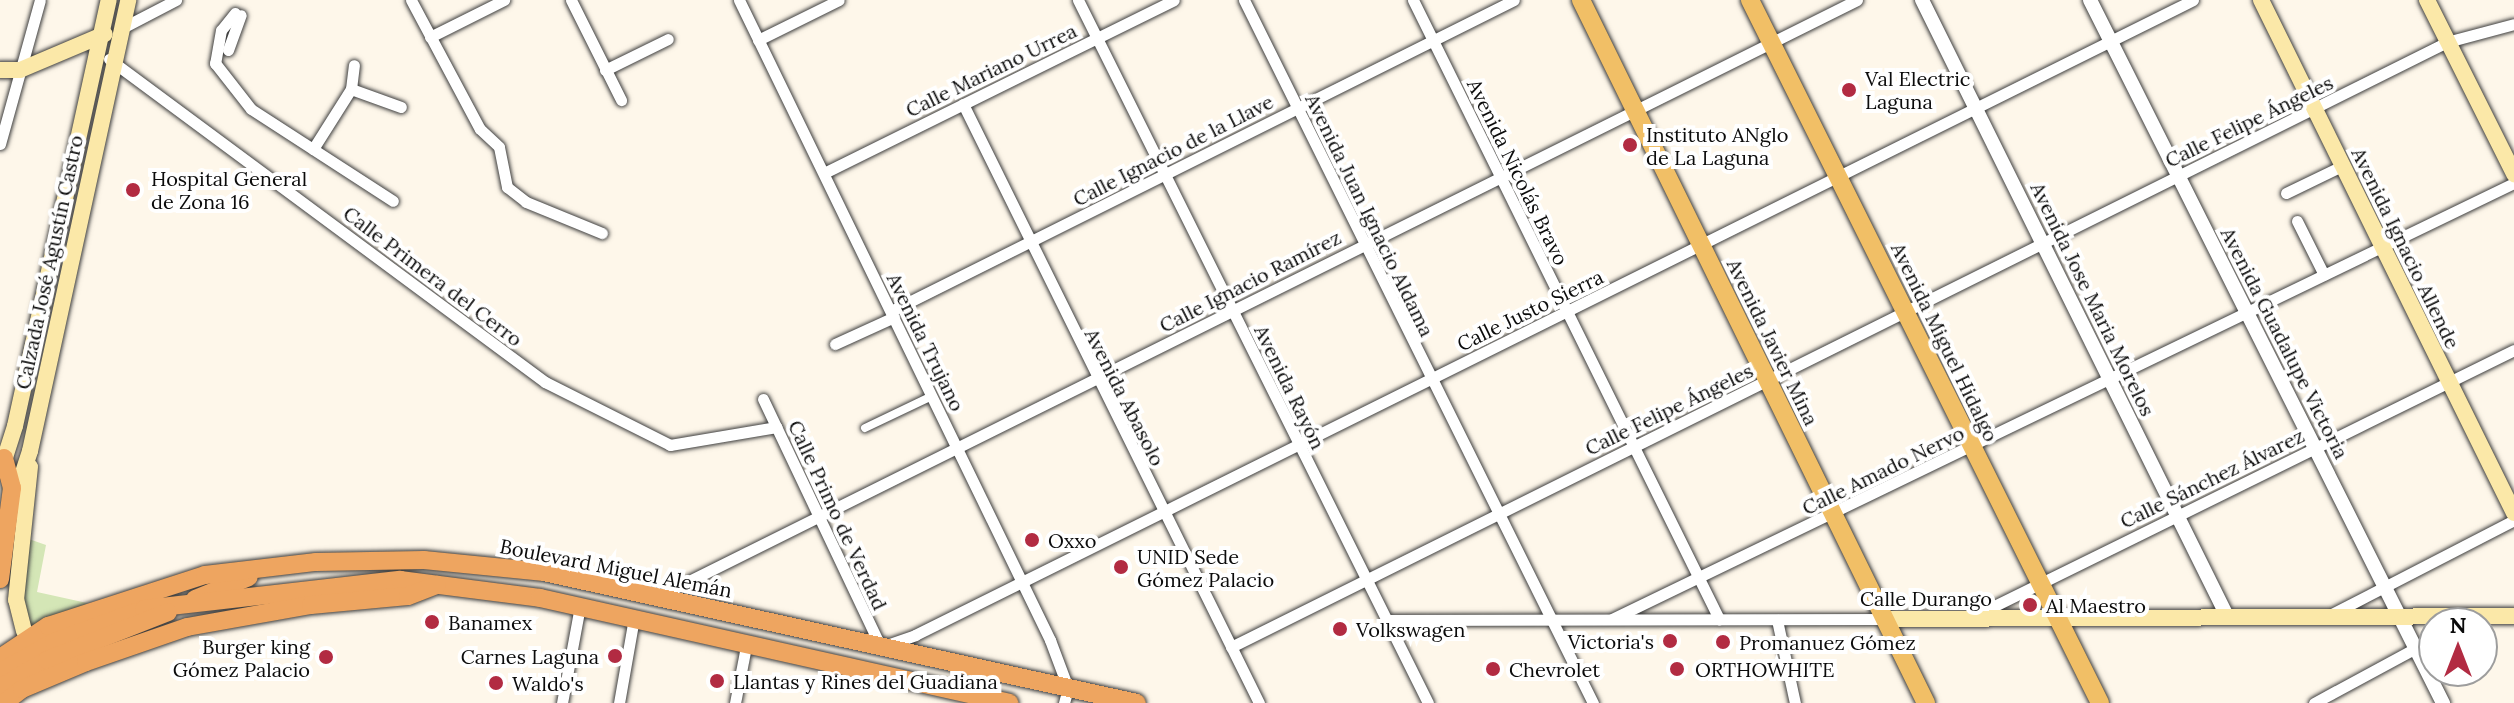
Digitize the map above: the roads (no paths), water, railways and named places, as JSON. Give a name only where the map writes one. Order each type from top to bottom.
[{"type":"highway","points":[[0,579],[11,507],[12,477],[1,463]]},
{"type":"highway","name":"Boulevard Miguel Alemán","points":[[0,672],[5,653],[48,626],[163,586],[274,568],[383,559],[466,563],[544,572],[881,647],[1066,696],[1137,703]]},
{"type":"highway","points":[[0,688],[47,660],[274,568]]},
{"type":"highway","name":"Boulevard Miguel Alemán","points":[[5,653],[129,613],[354,582],[439,584],[580,606],[747,641],[1009,703]]},
{"type":"highway","points":[[4,703],[22,689],[86,662],[187,627],[311,605],[408,596],[439,584]]},
{"type":"highway","points":[[634,618],[667,609],[723,621],[749,616]]},
{"type":"highway","points":[[5,653],[24,631],[48,626]]},
{"type":"highway","points":[[86,662],[92,642]]},
{"type":"highway","points":[[799,653],[817,649],[872,657],[879,655],[881,647]]},
{"type":"main road","name":"Calzada José Agustín Castro","points":[[1,463],[40,313],[109,0]]},
{"type":"main road","name":"Calzada José Agustín Castro","points":[[0,529],[30,451],[128,0]]},
{"type":"main road","name":"Avenida Javier Mina","points":[[1581,0],[1926,703]]},
{"type":"main road","name":"Avenida Miguel Hidalgo","points":[[1750,0],[2100,703]]},
{"type":"main road","name":"Avenida Ignacio Allende","points":[[2261,0],[2514,513]]},
{"type":"main road","points":[[2427,0],[2514,174]]},
{"type":"main road","points":[[0,70],[20,70],[122,28]]},
{"type":"main road","points":[[40,313],[57,317]]},
{"type":"main road","points":[[24,631],[16,600],[30,451]]},
{"type":"main road","name":"Calle Durango","points":[[1884,619],[2418,616]]},
{"type":"street","points":[[0,144],[40,0]]},
{"type":"street","points":[[122,28],[176,0]]},
{"type":"street","points":[[411,0],[480,129],[493,140],[503,159],[507,187],[526,202],[602,233]]},
{"type":"street","points":[[430,37],[504,0]]},
{"type":"street","points":[[571,0],[621,100]]},
{"type":"street","name":"Avenida Trujano","points":[[739,0],[1022,582],[1066,696]]},
{"type":"street","points":[[758,40],[839,0]]},
{"type":"street","name":"Avenida Rayón","points":[[1078,0],[1428,703]]},
{"type":"street","name":"Calle Mariano Urrea","points":[[824,173],[1174,0]]},
{"type":"street","name":"Avenida Juan Ignacio Aldama","points":[[1244,0],[1593,703]]},
{"type":"street","name":"Avenida Nicolás Bravo","points":[[1413,0],[1719,619]]},
{"type":"street","name":"Calle Ignacio de la Llave","points":[[835,344],[1028,243],[1514,0]]},
{"type":"street","name":"Calle Ignacio Ramírez","points":[[659,596],[1857,0]]},
{"type":"street","name":"Avenida Jose Maria Morelos","points":[[1922,0],[2227,616]]},
{"type":"street","name":"Avenida Guadalupe Victoria","points":[[2090,0],[2443,703]]},
{"type":"street","name":"Calle Justo Sierra","points":[[881,647],[1022,582],[2111,41],[2179,3],[2193,0]]},
{"type":"street","points":[[228,50],[238,14],[221,30],[215,63],[251,109],[393,201]]},
{"type":"street","name":"Calle Felipe Ángeles","points":[[1231,647],[2447,42],[2514,24]]},
{"type":"street","points":[[605,70],[668,39]]},
{"type":"street","name":"Calle Primera del Cerro","points":[[97,54],[114,61],[545,382],[670,445],[776,427]]},
{"type":"street","points":[[313,149],[351,89],[354,65]]},
{"type":"street","points":[[351,89],[401,107]]},
{"type":"street","name":"Avenida Abasolo","points":[[963,104],[1028,243],[1259,703]]},
{"type":"street","points":[[2286,193],[2344,165]]},
{"type":"street","name":"Calle Amado Nervo","points":[[1612,619],[1700,580],[2514,183]]},
{"type":"street","points":[[2297,221],[2324,275]]},
{"type":"street","name":"Calle Sánchez Álvarez","points":[[1970,618],[2514,350]]},
{"type":"street","points":[[865,428],[932,396]]},
{"type":"street","name":"Calle Primo de Verdad","points":[[763,399],[881,647]]},
{"type":"street","points":[[2329,616],[2383,583],[2514,520]]},
{"type":"street","points":[[562,703],[580,606]]},
{"type":"street","points":[[619,703],[634,618]]},
{"type":"street","name":"Calle Durango","points":[[1386,620],[1884,619]]},
{"type":"street","points":[[1777,620],[1795,703]]},
{"type":"street","points":[[735,703],[747,641]]},
{"type":"street","points":[[2314,703],[2416,648]]},
{"type":"place","name":"Val Electric Laguna","points":[[1849,90]]},
{"type":"place","name":"Instituto ANglo de La Laguna","points":[[1630,145]]},
{"type":"place","name":"Hospital General de Zona 16","points":[[133,190]]},
{"type":"place","name":"Oxxo","points":[[1032,540]]},
{"type":"place","name":"UNID Sede Gómez Palacio","points":[[1121,567]]},
{"type":"place","name":"Al Maestro","points":[[2030,605]]},
{"type":"place","name":"Banamex","points":[[432,622]]},
{"type":"place","name":"Volkswagen","points":[[1340,629]]},
{"type":"place","name":"Victoria's","points":[[1670,641]]},
{"type":"place","name":"Promanuez Gómez","points":[[1723,642]]},
{"type":"place","name":"Carnes Laguna","points":[[615,656]]},
{"type":"place","name":"Burger king Gómez Palacio","points":[[326,657]]},
{"type":"place","name":"Chevrolet","points":[[1493,669]]},
{"type":"place","name":"ORTHOWHITE","points":[[1677,669]]},
{"type":"place","name":"Llantas y Rines del Guadiana","points":[[717,681]]},
{"type":"place","name":"Waldo's","points":[[496,683]]}]
